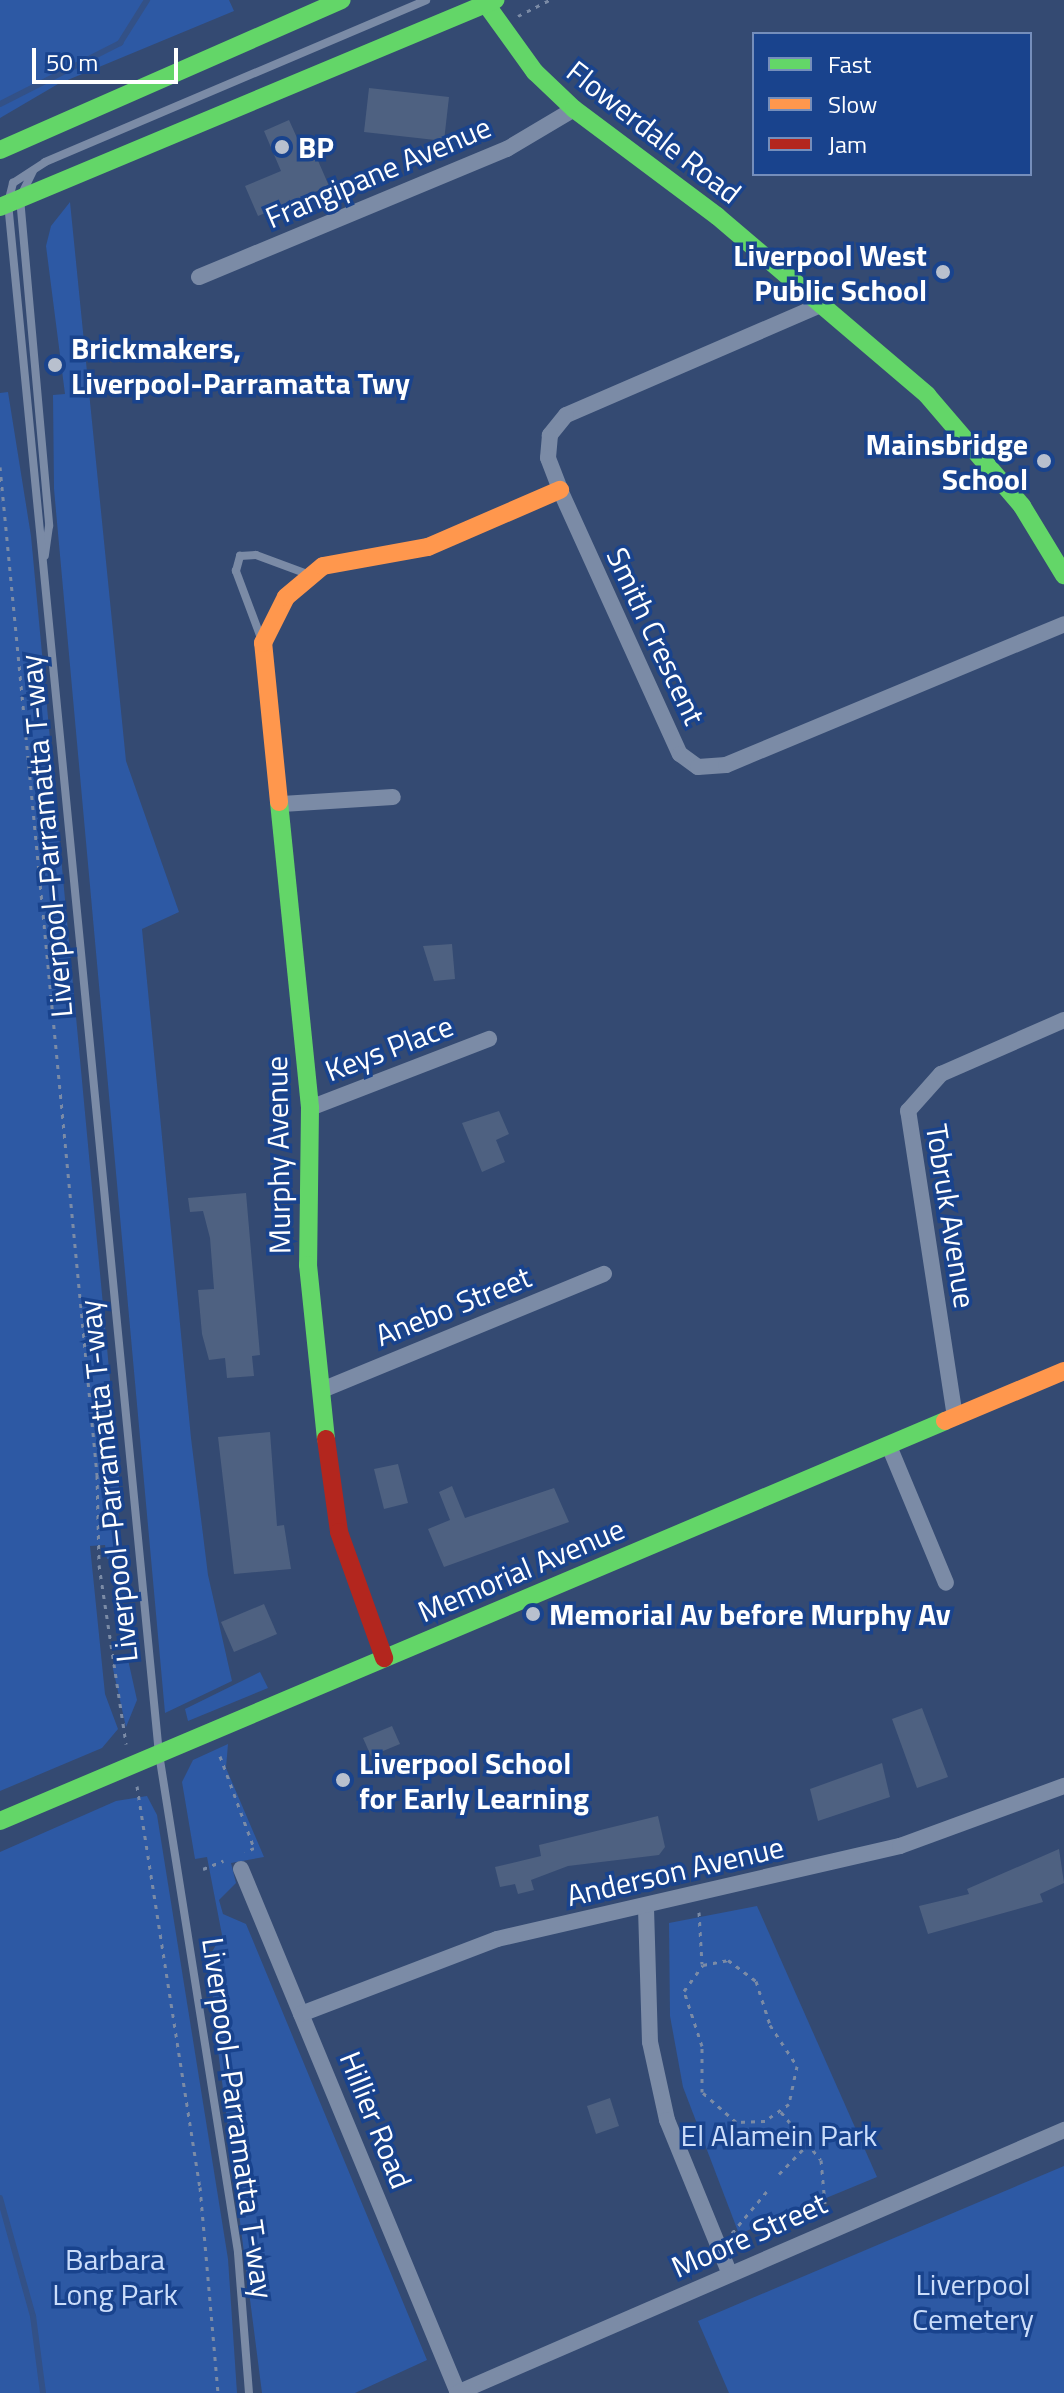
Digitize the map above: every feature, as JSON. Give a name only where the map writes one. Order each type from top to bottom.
[{"type":"street","points":[[0,150],[342,0]]},
{"type":"street","points":[[9,203],[488,1]]},
{"type":"street","name":"Flowerdale Road","points":[[488,1],[535,72],[574,109],[823,304],[982,455],[1064,575]]},
{"type":"street","name":"Frangipane Avenue","points":[[199,277],[507,149],[574,109]]},
{"type":"street","name":"Smith Crescent","points":[[823,304],[566,415],[547,446],[560,490],[662,725],[698,767],[726,765],[1064,624]]},
{"type":"street","points":[[263,643],[281,603],[307,575],[337,561],[428,547],[560,490]]},
{"type":"street","name":"Murphy Avenue","points":[[263,643],[282,804],[310,1108],[308,1265],[322,1390],[339,1532],[384,1658]]},
{"type":"street","points":[[282,804],[393,797]]},
{"type":"street","name":"Tobruk Avenue","points":[[955,1417],[908,1111],[941,1074],[1064,1020]]},
{"type":"street","name":"Keys Place","points":[[310,1108],[489,1039]]},
{"type":"street","name":"Anebo Street","points":[[322,1390],[604,1274]]},
{"type":"street","name":"Memorial Avenue","points":[[0,1821],[1064,1371]]},
{"type":"street","points":[[889,1446],[946,1583]]},
{"type":"street","name":"Anderson Avenue","points":[[301,2014],[497,1939],[698,1896],[900,1846],[1064,1786]]},
{"type":"street","name":"Hillier Road","points":[[241,1869],[458,2393]]},
{"type":"street","points":[[646,1908],[650,2042],[667,2120],[730,2274]]},
{"type":"street","name":"Moore Street","points":[[458,2393],[1064,2130]]},
{"type":"lane","points":[[9,203],[13,183],[35,168],[426,0]]},
{"type":"lane","name":"Liverpool–Parramatta T-way","points":[[9,203],[24,218],[49,526],[44,560]]},
{"type":"lane","name":"Liverpool–Parramatta T-way","points":[[9,203],[159,1754],[238,2252],[249,2393]]},
{"type":"lane","name":"Murphy Avenue","points":[[263,643],[237,561],[256,555],[307,575]]},
{"type":"path","points":[[534,10],[549,0]]},
{"type":"path","points":[[0,467],[97,1475],[106,1636],[125,1742]]},
{"type":"path","points":[[203,1869],[254,1848],[220,1756]]},
{"type":"path","points":[[138,1788],[200,2187],[218,2393]]},
{"type":"path","points":[[698,1896],[703,1965]]},
{"type":"path","points":[[728,1960],[756,1981],[770,2025],[797,2066],[795,2092],[781,2112],[765,2121],[736,2122],[702,2092],[702,2046],[683,2003],[688,1981],[703,1965],[728,1960]]},
{"type":"path","points":[[781,2112],[821,2160],[825,2204]]},
{"type":"path","points":[[779,2174],[809,2143]]},
{"type":"path","points":[[727,2237],[768,2190]]},
{"type":"green space","points":[[0,0],[229,0],[234,11],[58,84],[0,118]]},
{"type":"green space","points":[[70,202],[126,761],[179,912],[142,929],[191,1438],[208,1575],[232,1681],[165,1713],[54,489],[53,395],[65,394],[46,246],[51,226]]},
{"type":"green space","points":[[8,392],[31,536],[119,1476],[118,1558],[107,1559],[105,1545],[90,1546],[105,1694],[118,1729],[102,1748],[0,1791],[0,393]]},
{"type":"green space","points":[[127,1655],[137,1700],[126,1727],[113,1669],[116,1656]]},
{"type":"green space","points":[[260,1672],[268,1688],[188,1721],[185,1709]]},
{"type":"green space","name":"Barbara Long Park","points":[[228,1744],[226,1768],[264,1857],[231,1863],[236,1883],[219,1900],[223,1914],[246,1924],[427,2360],[355,2393],[262,2393],[215,2027],[210,1955],[222,1935],[207,1857],[195,1859],[182,1782],[193,1760]]},
{"type":"green space","name":"Barbara Long Park","points":[[147,1796],[157,1815],[228,2259],[237,2393],[0,2393],[0,1852],[116,1801]]},
{"type":"green space","name":"El Alamein Park","points":[[757,1906],[877,2177],[739,2234],[683,2087],[670,2016],[669,1923]]},
{"type":"green space","name":"Liverpool Cemetery","points":[[1064,2166],[1064,2393],[729,2393],[698,2321]]},
{"type":"building","points":[[369,88],[449,97],[444,141],[364,132]]},
{"type":"building","points":[[289,120],[307,160],[316,156],[329,186],[258,216],[245,186],[281,171],[264,131]]},
{"type":"building","points":[[452,944],[455,979],[434,981],[423,946]]},
{"type":"building","points":[[499,1111],[509,1134],[496,1140],[505,1162],[482,1172],[462,1123]]},
{"type":"building","points":[[246,1193],[260,1355],[252,1356],[254,1376],[227,1378],[225,1358],[209,1360],[202,1334],[198,1290],[214,1289],[210,1238],[203,1211],[190,1212],[188,1198]]},
{"type":"building","points":[[270,1432],[277,1526],[284,1525],[291,1569],[234,1574],[218,1437]]},
{"type":"building","points":[[398,1464],[408,1503],[384,1509],[374,1469]]},
{"type":"building","points":[[452,1486],[465,1518],[554,1488],[569,1522],[444,1567],[428,1529],[450,1520],[439,1492]]},
{"type":"building","points":[[264,1604],[277,1634],[234,1652],[221,1622]]},
{"type":"building","points":[[922,1708],[948,1777],[917,1788],[892,1719]]},
{"type":"building","points":[[392,1726],[400,1744],[371,1756],[363,1738]]},
{"type":"building","points":[[882,1763],[890,1797],[818,1821],[810,1789]]},
{"type":"building","points":[[658,1816],[665,1847],[659,1855],[568,1866],[531,1880],[534,1890],[518,1894],[515,1884],[500,1887],[495,1867],[541,1856],[539,1845]]},
{"type":"building","points":[[1059,1849],[1064,1883],[1040,1894],[1043,1902],[928,1934],[919,1906],[969,1894],[967,1889]]},
{"type":"building","points":[[610,2098],[619,2126],[596,2134],[587,2106]]},
{"type":"waterway","points":[[0,104],[120,43],[147,0]]},
{"type":"waterway","points":[[0,2198],[33,2316],[43,2393]]},
{"type":"traffic: fast","points":[[0,150],[342,0]]},
{"type":"traffic: fast","points":[[483,0],[535,72],[574,109],[717,216],[927,395],[1022,506],[1064,575]]},
{"type":"traffic: fast","points":[[0,207],[495,0]]},
{"type":"traffic: fast","points":[[279,802],[310,1108],[308,1265],[326,1439]]},
{"type":"traffic: fast","points":[[0,1821],[945,1421]]},
{"type":"traffic: slow","points":[[279,802],[263,643],[286,597],[323,566],[428,547],[560,490]]},
{"type":"traffic: slow","points":[[945,1421],[1064,1371]]},
{"type":"traffic: jam","points":[[326,1439],[339,1532],[384,1658]]},
{"type":"place","name":"BP","points":[[282,147]]},
{"type":"place","name":"Liverpool West Public School","points":[[943,272]]},
{"type":"place","name":"Brickmakers, Liverpool-Parramatta Twy","points":[[55,365]]},
{"type":"place","name":"Mainsbridge School","points":[[1044,461]]},
{"type":"place","name":"Memorial Av before Murphy Av","points":[[533,1614]]},
{"type":"place","name":"Liverpool School for Early Learning","points":[[343,1780]]}]
